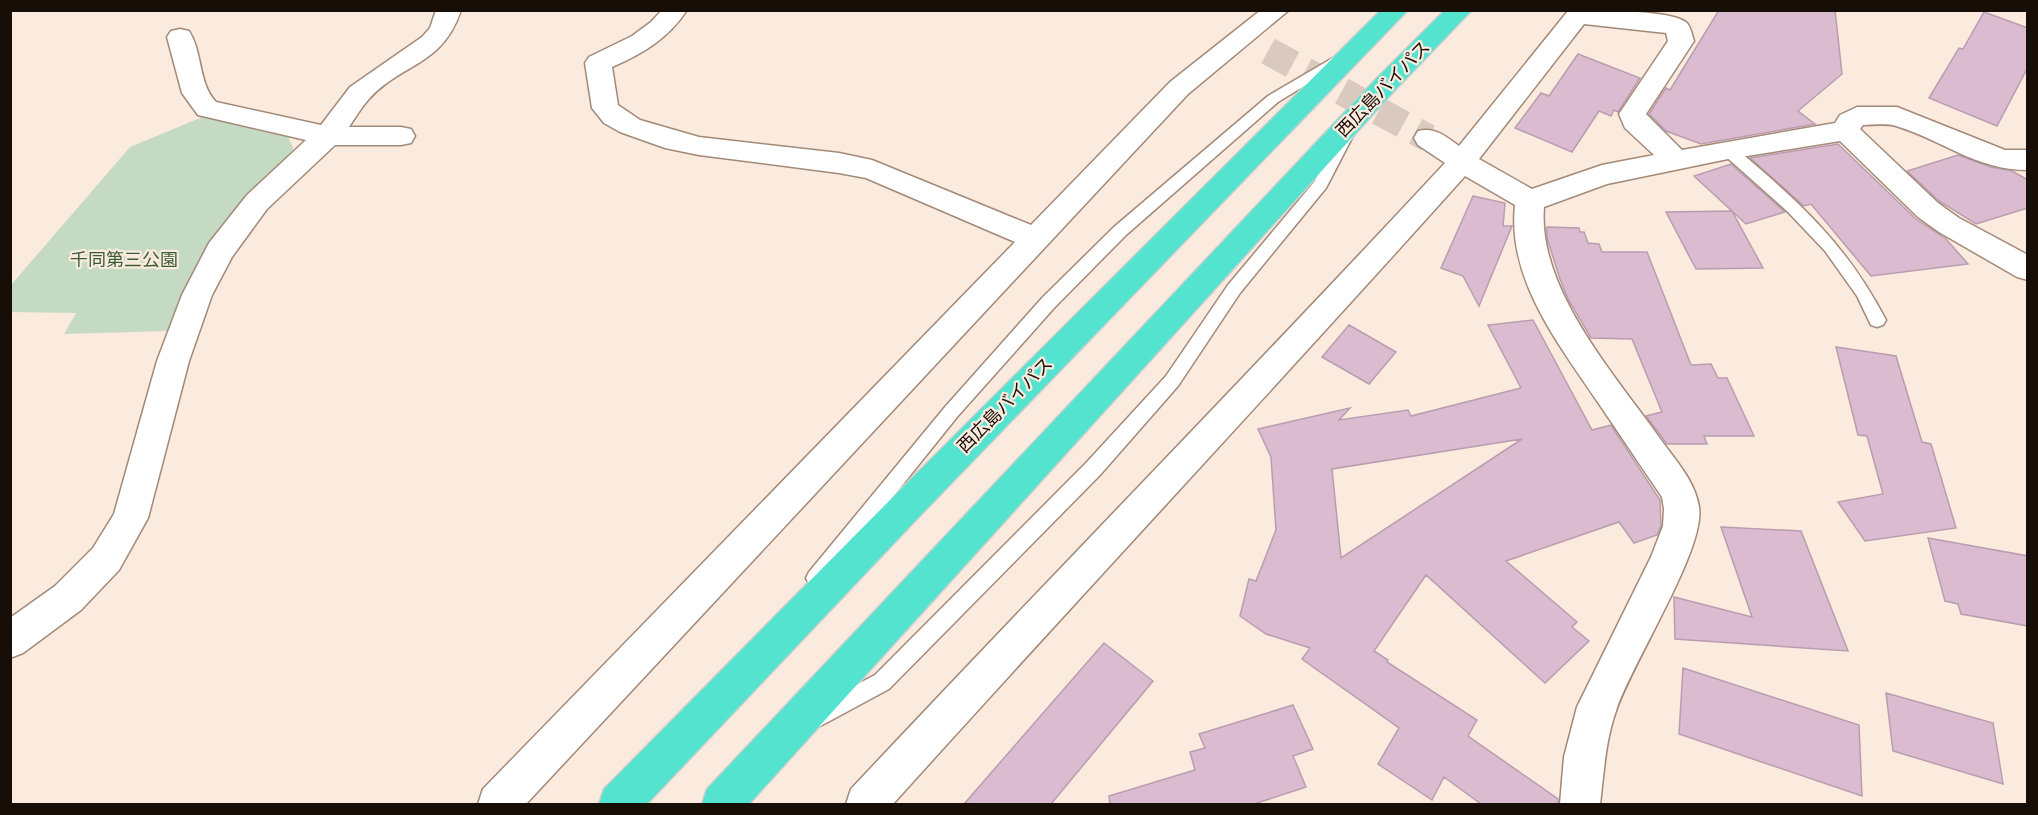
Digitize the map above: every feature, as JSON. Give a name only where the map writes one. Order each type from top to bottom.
[{"type":"highway","name":"西広島バイパス","points":[[619,804],[901,512],[1396,10]]},
{"type":"highway","name":"西広島バイパス","points":[[722,804],[1356,116],[1460,10]]},
{"type":"street","points":[[10,640],[68,598],[106,559],[130,518],[173,361],[197,295],[220,251],[257,202],[328,136],[359,93],[431,43],[442,30],[449,10]]},
{"type":"street","points":[[675,10],[667,23],[629,50],[598,63],[605,108],[614,117],[630,126],[675,141],[699,146],[839,163],[873,170],[1035,238]]},
{"type":"street","points":[[498,804],[1179,88],[1255,44],[1277,10]]},
{"type":"street","points":[[866,804],[1017,638],[1293,347],[1462,162],[1579,13],[1669,24],[1678,29],[1681,41],[1632,114],[1635,122],[1677,161]]},
{"type":"street","points":[[180,37],[184,45],[189,77],[200,103],[207,109],[328,136],[401,136]]},
{"type":"street","points":[[1846,131],[1850,121],[1857,116],[1897,117],[2005,160],[2028,160]]},
{"type":"street","points":[[1428,138],[1462,162],[1530,201],[1602,175],[1728,150],[1846,131]]},
{"type":"street","points":[[1846,131],[1928,210],[1949,225],[2028,269]]},
{"type":"street","points":[[1530,201],[1528,230],[1531,247],[1537,268],[1554,307],[1576,345],[1678,492],[1682,509],[1682,526],[1668,561],[1597,707],[1584,757],[1580,804]]},
{"type":"lane","points":[[788,732],[882,682],[1093,469],[1172,381],[1234,289],[1321,184],[1356,116]]},
{"type":"lane","points":[[1728,150],[1797,209],[1843,260],[1867,298],[1877,320]]},
{"type":"green space","name":"千同第三公園","points":[[205,116],[287,135],[293,147],[292,152],[248,195],[215,236],[167,331],[64,334],[76,313],[11,312],[11,285],[130,147]]},
{"type":"building","points":[[1719,10],[1835,10],[1842,74],[1798,111],[1815,124],[1701,144],[1666,131],[1649,114],[1666,88],[1670,90]]},
{"type":"building","points":[[1984,12],[2028,28],[2028,67],[1997,126],[1929,98],[1959,48],[1963,49]]},
{"type":"building","points":[[1578,54],[1640,78],[1618,112],[1614,110],[1611,116],[1599,111],[1572,152],[1515,128],[1541,93],[1549,96]]},
{"type":"building","points":[[1838,144],[1916,219],[1946,239],[1968,264],[1871,276],[1811,204],[1804,206],[1750,158]]},
{"type":"building","points":[[1958,155],[1991,167],[2012,171],[2028,180],[2028,208],[1976,224],[1939,201],[1907,171]]},
{"type":"building","points":[[1731,164],[1785,212],[1746,224],[1694,176]]},
{"type":"building","points":[[1473,196],[1505,203],[1503,226],[1512,226],[1479,306],[1463,276],[1441,268]]},
{"type":"building","points":[[1732,211],[1763,268],[1696,269],[1666,212]]},
{"type":"building","points":[[1547,227],[1579,228],[1580,232],[1584,232],[1588,243],[1599,244],[1602,252],[1647,252],[1691,365],[1711,364],[1718,378],[1727,378],[1754,436],[1704,436],[1707,444],[1667,444],[1646,416],[1662,412],[1632,339],[1591,338],[1568,299],[1560,279],[1547,238]]},
{"type":"building","points":[[1533,320],[1592,430],[1611,425],[1660,500],[1661,526],[1657,535],[1634,543],[1619,522],[1506,561],[1577,622],[1572,627],[1589,641],[1545,683],[1426,575],[1374,651],[1388,660],[1387,662],[1477,720],[1468,736],[1558,799],[1558,804],[1481,804],[1444,777],[1432,800],[1378,764],[1399,728],[1302,659],[1310,648],[1266,634],[1240,616],[1249,579],[1256,581],[1276,530],[1271,457],[1258,429],[1350,408],[1339,420],[1408,410],[1411,416],[1521,388],[1488,325]],"holes":[[[1522,439],[1341,558],[1332,469]]]},
{"type":"building","points":[[1349,325],[1396,352],[1369,384],[1322,357]]},
{"type":"building","points":[[1836,347],[1896,356],[1922,442],[1931,444],[1956,528],[1865,541],[1838,502],[1883,494],[1867,436],[1858,435]]},
{"type":"building","points":[[1721,527],[1801,531],[1848,651],[1675,639],[1674,597],[1752,617]]},
{"type":"building","points":[[1928,538],[2028,556],[2028,626],[1961,614],[1958,604],[1945,601]]},
{"type":"building","points":[[1104,643],[1153,681],[1051,804],[964,804]]},
{"type":"building","points":[[1683,668],[1859,725],[1862,796],[1679,734]]},
{"type":"building","points":[[1886,693],[1993,723],[2003,784],[1893,751]]},
{"type":"building","points":[[1293,705],[1313,749],[1293,756],[1306,787],[1254,804],[1110,804],[1109,796],[1195,770],[1190,752],[1205,748],[1199,734]]},
{"type":"tunnel","points":[[1268,51],[1428,138]]}]
